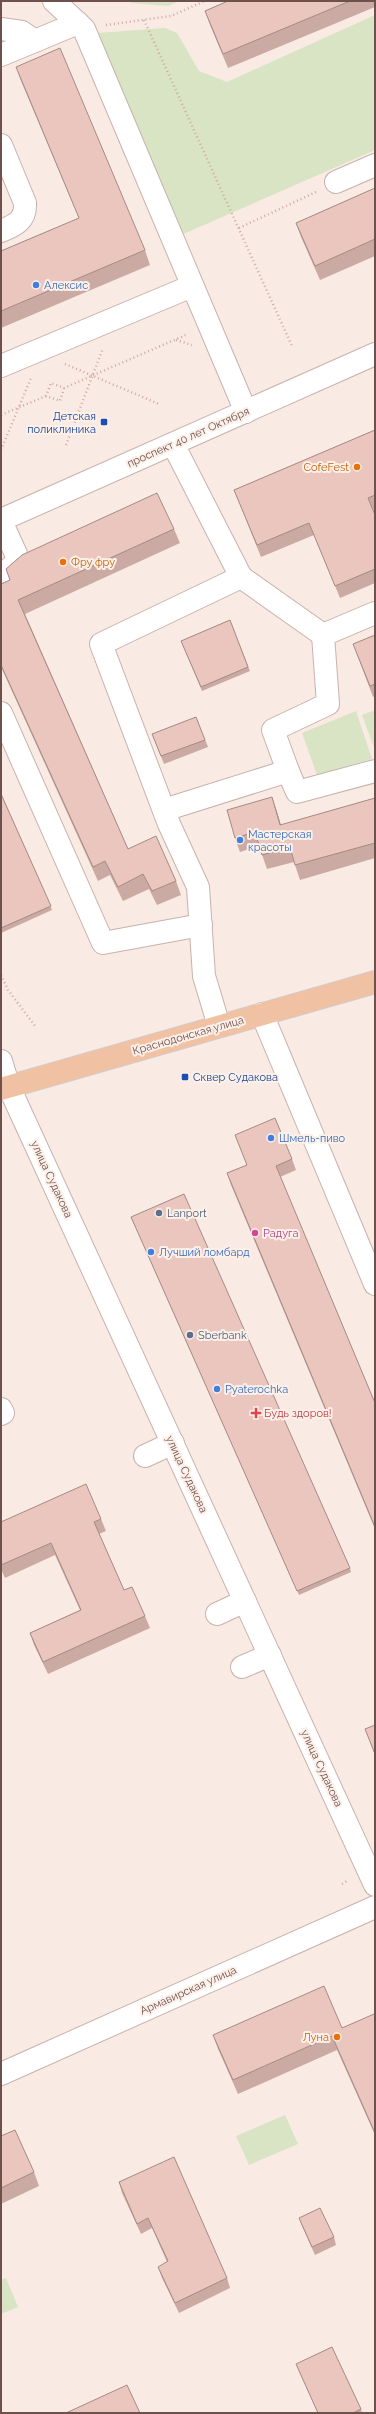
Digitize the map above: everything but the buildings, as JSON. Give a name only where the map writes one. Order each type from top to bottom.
[{"type":"main road","name":"Краснодонская улица","points":[[5,1088],[375,982]]},
{"type":"street","points":[[54,1],[81,26],[246,412]]},
{"type":"street","points":[[1,55],[35,41],[81,26]]},
{"type":"street","points":[[1,29],[22,32],[35,41]]},
{"type":"street","points":[[1,145],[25,203],[25,209],[19,222],[1,231]]},
{"type":"street","points":[[336,182],[375,165]]},
{"type":"street","points":[[1,366],[42,351],[115,318],[192,286]]},
{"type":"street","name":"проспект 40 лет Октября","points":[[1,520],[375,354]]},
{"type":"street","points":[[173,444],[241,577],[323,635]]},
{"type":"street","points":[[1,520],[16,554],[17,562],[1,576]]},
{"type":"street","points":[[218,1026],[204,976],[198,887],[164,810],[101,644],[241,577]]},
{"type":"street","points":[[323,635],[375,613]]},
{"type":"street","points":[[323,635],[328,704],[273,730],[288,771],[297,792],[375,772]]},
{"type":"street","points":[[1,712],[103,943],[201,925]]},
{"type":"street","points":[[164,810],[288,771]]},
{"type":"street","points":[[262,1014],[375,1284]]},
{"type":"street","name":"улица Судакова","points":[[1,1061],[5,1088],[173,1443],[375,1885]]},
{"type":"street","points":[[1,1409],[3,1413],[1,1414]]},
{"type":"street","points":[[145,1456],[173,1443]]},
{"type":"street","points":[[217,1614],[245,1601]]},
{"type":"street","points":[[242,1667],[270,1655]]},
{"type":"street","name":"Армавирская улица","points":[[1,2074],[375,1906]]},
{"type":"path","points":[[81,26],[171,16],[206,1]]},
{"type":"path","points":[[144,20],[292,346]]},
{"type":"path","points":[[238,228],[336,182]]},
{"type":"path","points":[[66,445],[115,318]]},
{"type":"path","points":[[46,396],[51,383],[64,388],[209,325]]},
{"type":"path","points":[[1,450],[42,351],[93,376],[159,404]]},
{"type":"path","points":[[1,415],[46,396],[60,401],[64,388]]},
{"type":"path","points":[[1,975],[8,990],[36,1026]]},
{"type":"green space","points":[[131,1],[180,1],[168,6],[131,3]]},
{"type":"green space","points":[[375,15],[375,150],[181,235],[97,33],[165,28],[177,33],[199,71],[227,82]]},
{"type":"green space","points":[[375,710],[375,750],[362,715]]},
{"type":"green space","points":[[356,711],[372,759],[317,775],[302,733]]},
{"type":"green space","points":[[285,2115],[298,2144],[249,2165],[236,2136]]},
{"type":"green space","points":[[6,2278],[18,2307],[1,2314],[1,2280]]},
{"type":"place","name":"Алексис","points":[[36,285]]},
{"type":"place","name":"Детская поликлиника","points":[[104,422]]},
{"type":"place","name":"CofeFest","points":[[357,467]]},
{"type":"place","name":"Фру фру","points":[[63,562]]},
{"type":"place","name":"Мастерская красоты","points":[[240,840]]},
{"type":"place","name":"Сквер Судакова","points":[[185,1077]]},
{"type":"place","name":"Шмель-пиво","points":[[271,1138]]},
{"type":"place","name":"Lanport","points":[[159,1213]]},
{"type":"place","name":"Радуга","points":[[255,1233]]},
{"type":"place","name":"Лучший ломбард","points":[[151,1252]]},
{"type":"place","name":"Sberbank","points":[[190,1335]]},
{"type":"place","name":"Pyaterochka","points":[[217,1389]]},
{"type":"place","name":"Будь здоров!","points":[[256,1413]]},
{"type":"place","name":"Луна","points":[[337,2037]]}]
